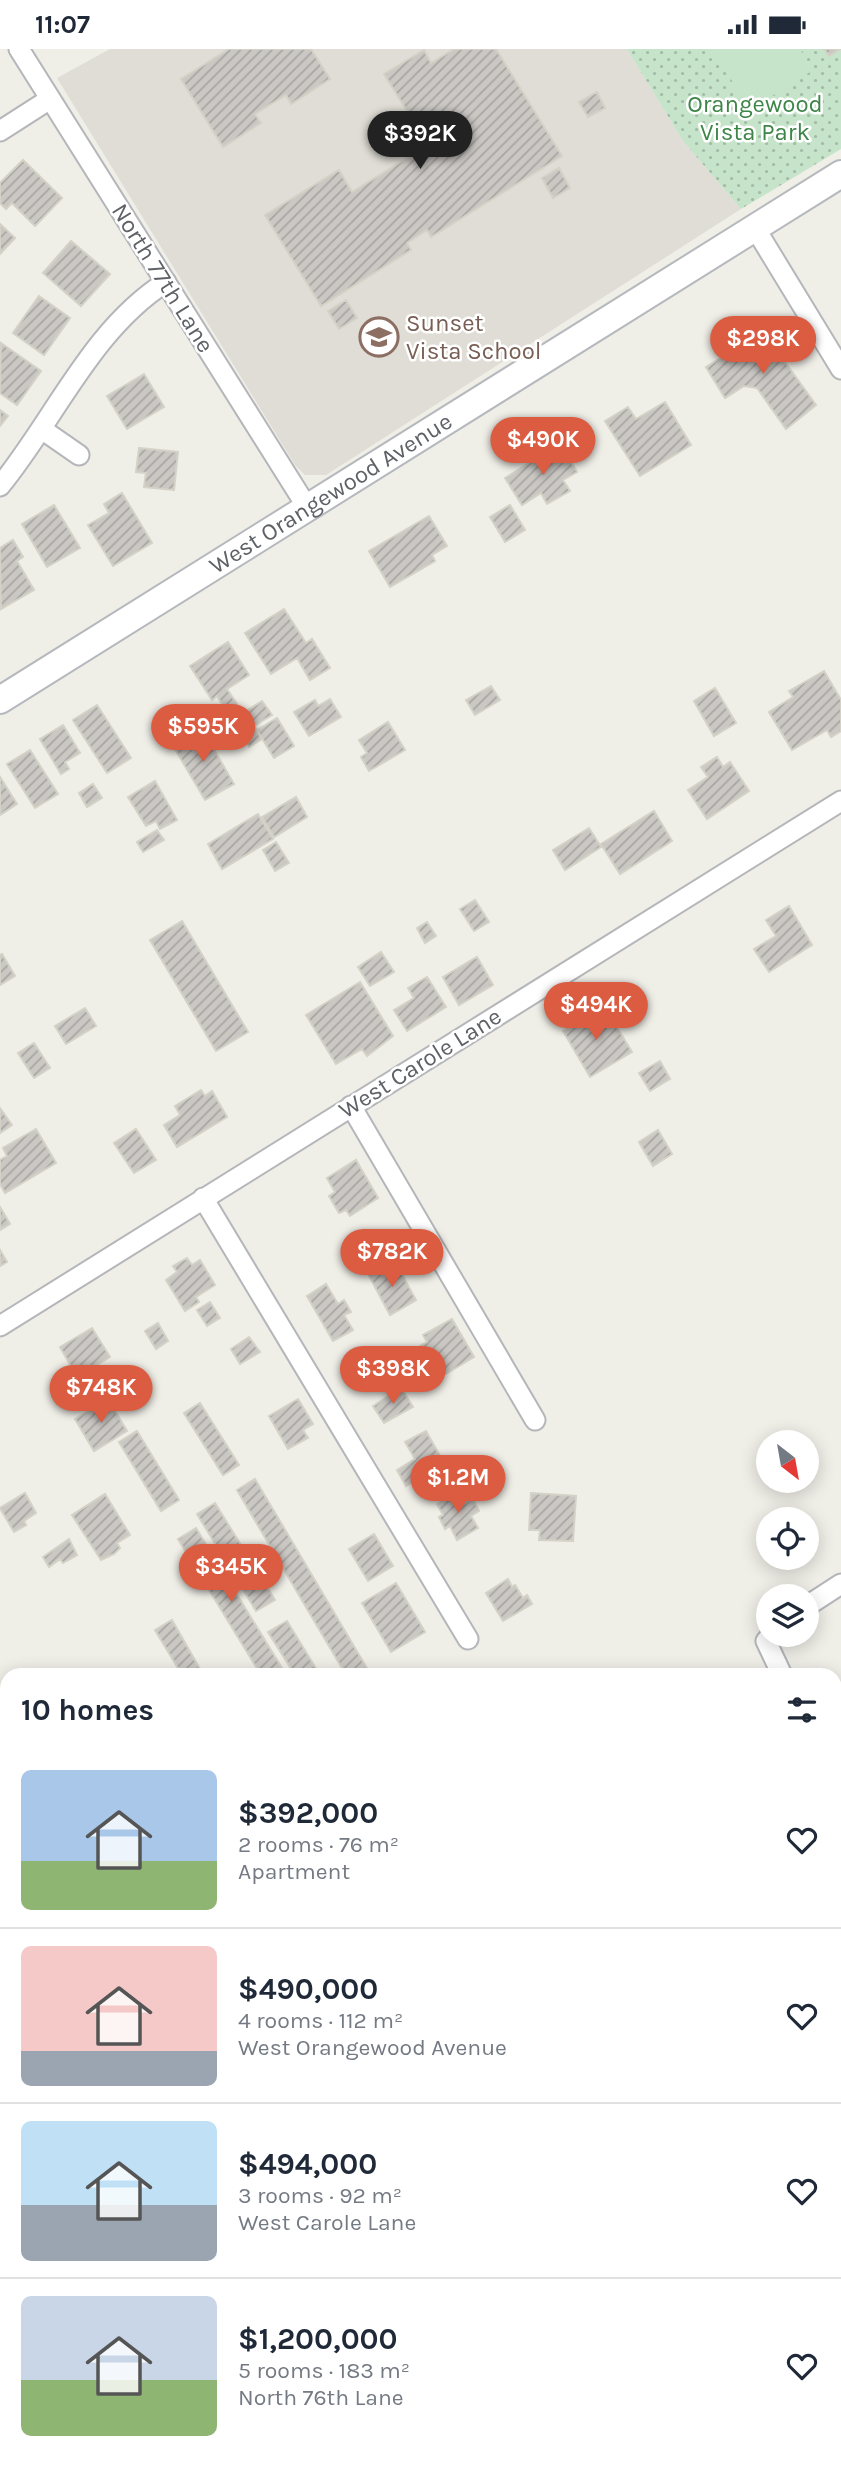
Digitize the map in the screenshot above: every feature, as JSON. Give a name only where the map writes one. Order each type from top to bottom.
[{"type":"street","name":"North 77th Lane","points":[[19,49],[307,507]]},
{"type":"street","points":[[0,131],[50,99]]},
{"type":"street","name":"West Orangewood Avenue","points":[[0,700],[841,174]]},
{"type":"street","points":[[755,228],[841,369]]},
{"type":"street","points":[[0,486],[43,430],[113,326],[145,296],[166,282]]},
{"type":"street","points":[[43,430],[79,455]]},
{"type":"street","name":"West Carole Lane","points":[[0,1327],[841,801]]},
{"type":"street","points":[[351,1106],[535,1420]]},
{"type":"street","points":[[203,1198],[468,1639]]},
{"type":"street","points":[[819,1598],[841,1584]]},
{"type":"street","points":[[771,1647],[779,1668]]},
{"type":"shaded area","name":"Sunset Vista School","points":[[110,49],[627,49],[683,141],[741,209],[326,475],[305,475],[295,465],[57,78]]},
{"type":"green space","name":"Orangewood Vista Park","points":[[627,49],[841,49],[841,149],[741,209],[683,141]]},
{"type":"green space","points":[[712,49],[800,49],[813,70],[750,110]]},
{"type":"building","points":[[229,49],[311,49],[330,79],[291,104],[286,95],[255,114],[261,123],[223,147],[181,79]]},
{"type":"building","points":[[454,49],[496,49],[562,156],[431,237],[427,230],[407,243],[411,250],[321,306],[265,215],[339,170],[352,192],[428,145],[384,74],[424,50],[431,63]]},
{"type":"building","points":[[824,49],[840,49],[829,56]]},
{"type":"building","points":[[597,92],[605,108],[588,117],[579,102]]},
{"type":"building","points":[[23,160],[62,198],[35,226],[12,203],[6,209],[0,203],[0,183]]},
{"type":"building","points":[[559,168],[570,188],[553,198],[542,178]]},
{"type":"building","points":[[0,224],[15,238],[0,254]]},
{"type":"building","points":[[71,241],[110,274],[81,306],[43,273]]},
{"type":"building","points":[[39,296],[70,318],[44,355],[13,333]]},
{"type":"building","points":[[346,300],[357,318],[339,329],[328,311]]},
{"type":"building","points":[[755,323],[777,329],[772,344],[816,405],[786,429],[757,388],[744,386],[725,398],[706,367],[751,339]]},
{"type":"building","points":[[1,343],[41,371],[17,405],[0,393]]},
{"type":"building","points":[[144,374],[164,407],[127,429],[107,396]]},
{"type":"building","points":[[665,402],[691,445],[640,476],[605,421],[628,407],[636,419]]},
{"type":"building","points":[[0,410],[8,416],[0,426]]},
{"type":"building","points":[[560,444],[577,472],[563,480],[570,491],[547,504],[541,493],[522,505],[505,478]]},
{"type":"building","points":[[139,448],[178,452],[174,490],[144,487],[146,473],[136,472]]},
{"type":"building","points":[[122,493],[152,543],[113,566],[88,525],[109,513],[104,504]]},
{"type":"building","points":[[54,505],[80,548],[47,567],[22,524]]},
{"type":"building","points":[[510,505],[525,530],[505,542],[490,517]]},
{"type":"building","points":[[429,516],[447,546],[432,555],[435,561],[390,587],[369,551]]},
{"type":"building","points":[[13,540],[23,557],[17,561],[34,590],[1,609],[0,548]]},
{"type":"building","points":[[284,609],[306,643],[312,639],[330,668],[310,680],[297,658],[271,674],[245,633]]},
{"type":"building","points":[[228,642],[249,675],[227,689],[243,713],[262,701],[272,715],[254,726],[262,739],[249,747],[217,696],[212,700],[190,666]]},
{"type":"building","points":[[824,671],[841,700],[841,731],[831,737],[827,730],[792,750],[769,712],[793,697],[789,691]]},
{"type":"building","points":[[491,686],[500,700],[475,715],[466,700]]},
{"type":"building","points":[[715,688],[736,723],[714,736],[694,701]]},
{"type":"building","points":[[330,699],[341,717],[309,736],[294,712],[315,700],[318,706]]},
{"type":"building","points":[[97,705],[131,758],[107,773],[73,720]]},
{"type":"building","points":[[277,718],[294,746],[274,758],[257,730]]},
{"type":"building","points":[[388,722],[405,750],[369,771],[361,757],[367,753],[359,740]]},
{"type":"building","points":[[63,725],[80,753],[65,762],[69,769],[61,774],[40,739]]},
{"type":"building","points":[[201,727],[234,784],[205,800],[172,744]]},
{"type":"building","points":[[30,750],[58,794],[35,808],[7,764]]},
{"type":"building","points":[[717,757],[723,767],[730,762],[749,791],[707,819],[688,790],[708,777],[701,767]]},
{"type":"building","points":[[0,777],[17,804],[0,815]]},
{"type":"building","points":[[155,781],[177,820],[160,829],[156,821],[146,826],[128,797]]},
{"type":"building","points":[[93,784],[102,798],[87,807],[79,793]]},
{"type":"building","points":[[296,797],[307,817],[274,837],[262,817]]},
{"type":"building","points":[[654,811],[672,841],[620,874],[601,844]]},
{"type":"building","points":[[258,814],[273,839],[222,869],[208,844]]},
{"type":"building","points":[[589,828],[601,847],[565,870],[553,850]]},
{"type":"building","points":[[157,830],[164,840],[143,852],[137,842]]},
{"type":"building","points":[[276,842],[289,863],[275,871],[263,850]]},
{"type":"building","points":[[475,900],[489,922],[474,931],[460,909]]},
{"type":"building","points":[[789,906],[812,945],[769,972],[754,949],[776,936],[766,920]]},
{"type":"building","points":[[182,921],[248,1032],[216,1051],[150,940]]},
{"type":"building","points":[[427,922],[436,936],[425,943],[417,928]]},
{"type":"building","points":[[381,952],[394,972],[370,986],[358,967]]},
{"type":"building","points":[[2,954],[15,976],[0,985],[0,955]]},
{"type":"building","points":[[477,957],[493,985],[459,1005],[443,977]]},
{"type":"building","points":[[427,977],[446,1007],[407,1031],[394,1010],[414,998],[408,988]]},
{"type":"building","points":[[360,982],[393,1036],[367,1056],[362,1049],[336,1064],[306,1015]]},
{"type":"building","points":[[595,1006],[608,1028],[615,1024],[632,1052],[590,1077],[563,1031],[573,1026],[570,1021]]},
{"type":"building","points":[[85,1008],[96,1026],[66,1044],[55,1026]]},
{"type":"building","points":[[34,1043],[50,1068],[34,1078],[18,1053]]},
{"type":"building","points":[[660,1061],[670,1079],[650,1091],[639,1073]]},
{"type":"building","points":[[201,1090],[205,1096],[212,1091],[227,1117],[177,1147],[164,1125],[180,1115],[175,1106]]},
{"type":"building","points":[[0,1108],[12,1125],[0,1133]]},
{"type":"building","points":[[36,1129],[56,1163],[5,1193],[0,1184],[0,1160],[7,1156],[3,1148]]},
{"type":"building","points":[[136,1129],[156,1160],[134,1173],[114,1143]]},
{"type":"building","points":[[658,1130],[672,1154],[653,1166],[639,1142]]},
{"type":"building","points":[[356,1160],[378,1198],[350,1216],[346,1210],[339,1213],[329,1196],[335,1192],[327,1178]]},
{"type":"building","points":[[0,1207],[10,1224],[0,1230]]},
{"type":"building","points":[[0,1250],[7,1262],[0,1266]]},
{"type":"building","points":[[187,1258],[192,1265],[200,1260],[215,1285],[196,1297],[199,1302],[185,1311],[166,1280],[177,1272],[173,1266]]},
{"type":"building","points":[[381,1267],[385,1275],[398,1267],[416,1300],[390,1315],[368,1274]]},
{"type":"building","points":[[326,1284],[338,1304],[344,1300],[351,1312],[344,1315],[353,1330],[333,1341],[307,1296]]},
{"type":"building","points":[[210,1302],[220,1318],[207,1326],[197,1310]]},
{"type":"building","points":[[452,1319],[474,1357],[446,1374],[437,1360],[430,1363],[420,1346],[427,1342],[423,1335]]},
{"type":"building","points":[[158,1323],[168,1341],[156,1349],[145,1331]]},
{"type":"building","points":[[92,1328],[110,1357],[77,1377],[60,1347]]},
{"type":"building","points":[[249,1337],[260,1352],[240,1364],[231,1349]]},
{"type":"building","points":[[372,1352],[375,1356],[380,1352],[393,1373],[369,1389],[354,1370],[358,1367],[355,1363]]},
{"type":"building","points":[[401,1388],[413,1407],[384,1423],[373,1406]]},
{"type":"building","points":[[108,1399],[127,1431],[94,1451],[75,1419]]},
{"type":"building","points":[[298,1399],[313,1424],[303,1430],[308,1438],[288,1449],[269,1416]]},
{"type":"building","points":[[200,1403],[239,1465],[223,1475],[184,1413]]},
{"type":"building","points":[[137,1431],[179,1500],[161,1511],[119,1442]]},
{"type":"building","points":[[426,1431],[444,1463],[406,1486],[397,1470],[415,1459],[405,1442]]},
{"type":"building","points":[[255,1479],[367,1668],[342,1668],[237,1490]]},
{"type":"building","points":[[457,1492],[464,1504],[473,1499],[479,1511],[471,1516],[478,1528],[457,1540],[450,1526],[445,1529],[439,1517],[443,1515],[437,1504]]},
{"type":"building","points":[[25,1493],[36,1513],[24,1521],[26,1525],[14,1532],[0,1508]]},
{"type":"building","points":[[531,1493],[576,1496],[573,1541],[539,1540],[540,1530],[529,1530]]},
{"type":"building","points":[[105,1494],[130,1535],[117,1543],[120,1548],[114,1554],[101,1560],[72,1515]]},
{"type":"building","points":[[215,1503],[275,1600],[256,1611],[197,1514]]},
{"type":"building","points":[[196,1528],[282,1668],[257,1668],[178,1539]]},
{"type":"building","points":[[374,1534],[393,1566],[368,1581],[349,1549]]},
{"type":"building","points":[[69,1539],[77,1555],[63,1563],[60,1559],[49,1567],[43,1557]]},
{"type":"building","points":[[508,1579],[512,1587],[515,1585],[523,1598],[527,1595],[532,1604],[503,1621],[486,1593]]},
{"type":"building","points":[[396,1583],[425,1632],[391,1652],[362,1603]]},
{"type":"building","points":[[172,1620],[199,1668],[178,1668],[155,1630]]},
{"type":"building","points":[[287,1621],[316,1668],[291,1668],[268,1632]]},
{"type":"place","name":"Sunset Vista School","points":[[379,337]]}]
